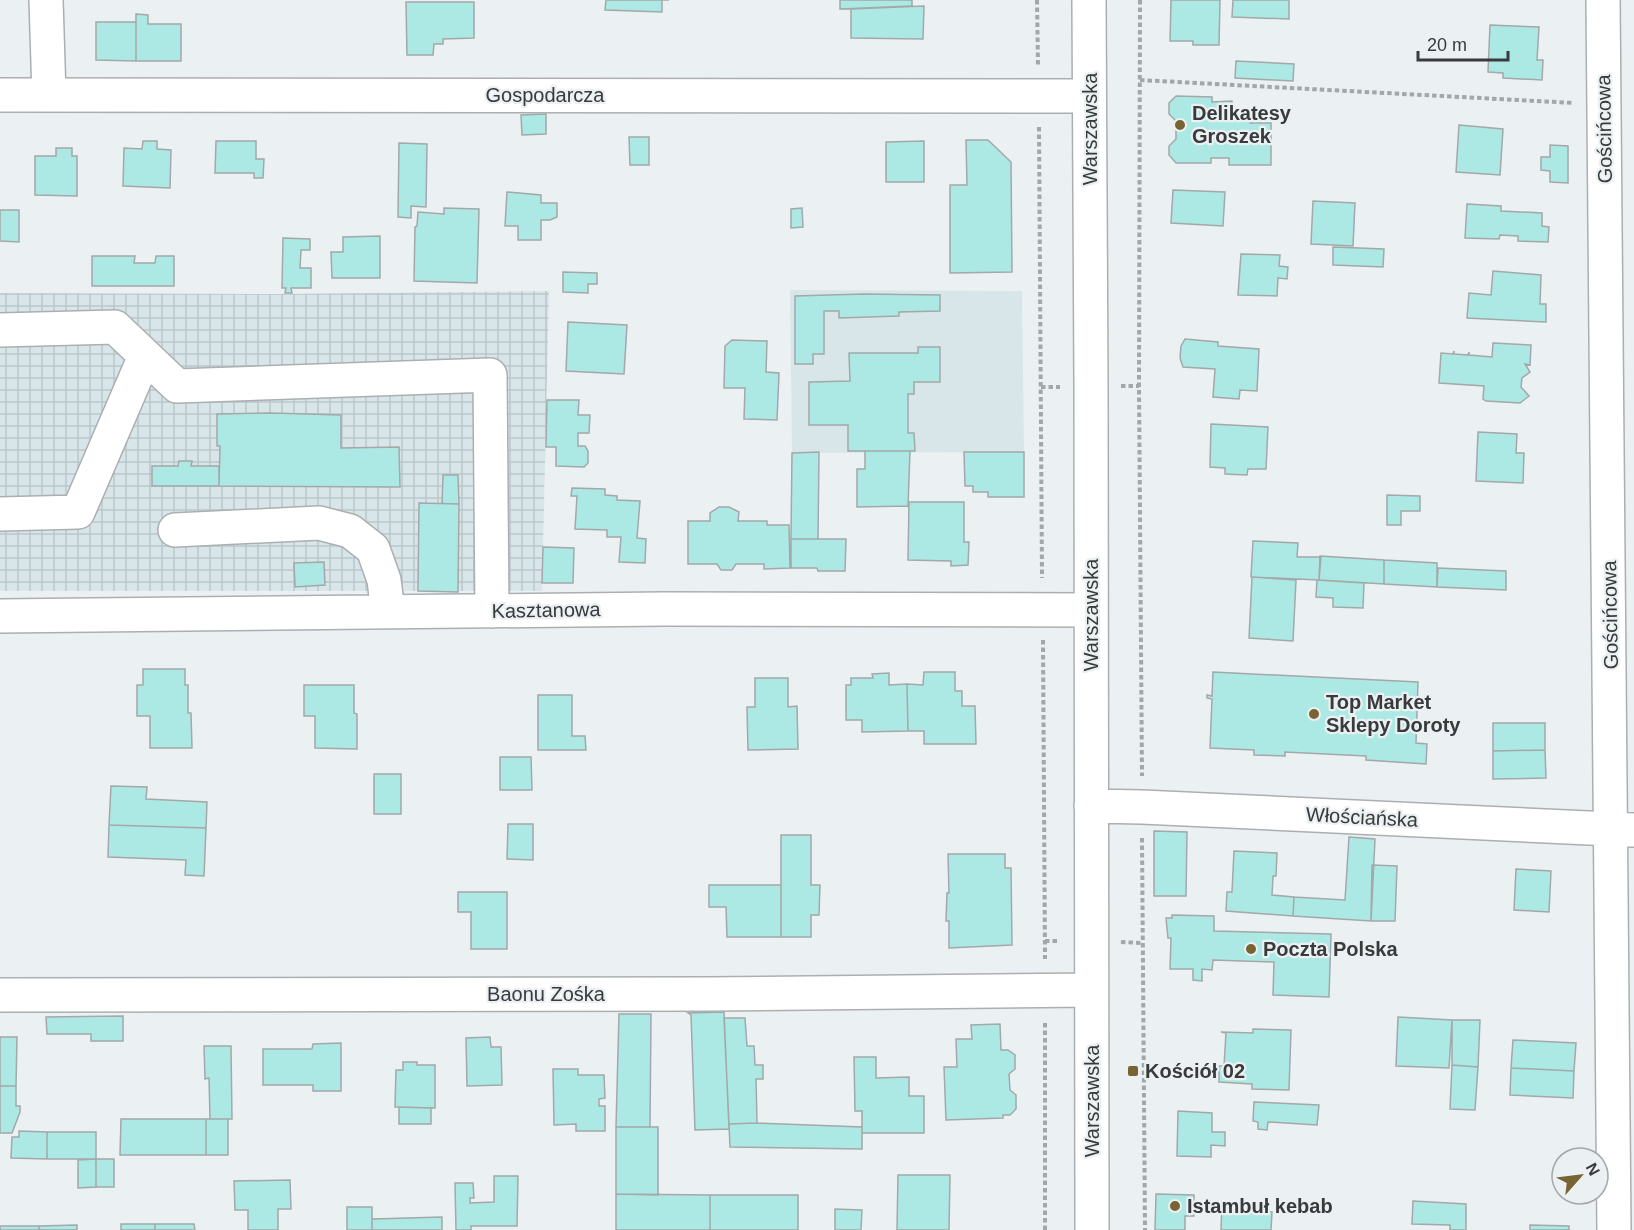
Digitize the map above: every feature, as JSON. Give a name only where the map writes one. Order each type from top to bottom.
[{"type":"street","points":[[46,0],[49,95]]},
{"type":"street","name":"Warszawska","points":[[1089,0],[1092,1230]]},
{"type":"street","name":"Gościńcowa","points":[[1603,0],[1623,829],[1614,1230]]},
{"type":"street","name":"Gospodarcza","points":[[0,95],[1089,96]]},
{"type":"street","points":[[0,330],[115,327],[177,386],[490,375],[492,611]]},
{"type":"street","points":[[0,514],[78,512],[145,356]]},
{"type":"street","points":[[175,530],[319,523],[350,531],[373,549],[384,580],[388,612]]},
{"type":"street","name":"Kasztanowa","points":[[0,615],[1091,610]]},
{"type":"street","name":"Włościańska","points":[[1091,806],[1623,829]]},
{"type":"street","name":"Baonu Zośka","points":[[0,995],[723,994],[1091,990]]},
{"type":"path","points":[[1037,0],[1039,71]]},
{"type":"path","points":[[1140,0],[1141,943],[1145,1230]]},
{"type":"path","points":[[1140,80],[1604,105]]},
{"type":"path","points":[[1039,124],[1042,585]]},
{"type":"path","points":[[1112,386],[1139,386]]},
{"type":"path","points":[[1041,387],[1070,387]]},
{"type":"path","points":[[1042,633],[1045,961]]},
{"type":"path","points":[[1045,1230],[1046,1013]]},
{"type":"shaded area","points":[[790,290],[1022,291],[1024,452],[792,453]]},
{"type":"shaded area","points":[[549,291],[542,591],[0,591],[0,293],[278,294]]},
{"type":"building","points":[[606,0],[662,0],[662,12],[605,10]]},
{"type":"building","points":[[840,0],[912,0],[912,6],[840,9]]},
{"type":"building","points":[[1171,0],[1220,0],[1219,45],[1193,45],[1193,41],[1170,41]]},
{"type":"building","points":[[1233,0],[1289,0],[1289,19],[1232,17]]},
{"type":"building","points":[[406,2],[474,2],[474,38],[443,39],[443,44],[434,44],[433,55],[407,55]]},
{"type":"building","points":[[924,6],[923,39],[851,38],[851,9]]},
{"type":"building","points":[[136,14],[148,15],[148,24],[181,24],[181,61],[136,61]]},
{"type":"building","points":[[96,22],[136,22],[136,61],[96,60]]},
{"type":"building","points":[[1490,25],[1539,27],[1537,60],[1543,60],[1542,80],[1503,78],[1503,73],[1488,72]]},
{"type":"building","points":[[1236,61],[1294,64],[1293,81],[1235,78]]},
{"type":"building","points":[[1176,96],[1212,97],[1212,102],[1232,101],[1231,114],[1249,114],[1250,123],[1271,123],[1271,165],[1229,165],[1229,158],[1211,158],[1211,163],[1176,163],[1169,155],[1169,146],[1176,139],[1176,121],[1169,114],[1169,103]]},
{"type":"building","points":[[546,114],[546,134],[522,135],[521,115]]},
{"type":"building","points":[[1459,125],[1503,129],[1500,175],[1456,172]]},
{"type":"building","points":[[629,137],[649,137],[649,165],[630,165]]},
{"type":"building","points":[[966,140],[988,140],[1011,162],[1012,272],[950,273],[950,185],[967,185]]},
{"type":"building","points":[[143,141],[157,141],[157,149],[171,150],[170,188],[123,186],[124,148],[142,149]]},
{"type":"building","points":[[216,141],[256,141],[256,159],[264,159],[263,178],[254,178],[254,173],[215,173]]},
{"type":"building","points":[[924,141],[924,182],[886,182],[886,142]]},
{"type":"building","points":[[399,143],[427,144],[426,207],[411,206],[411,218],[398,217]]},
{"type":"building","points":[[1550,145],[1568,146],[1568,183],[1550,182],[1550,171],[1541,170],[1541,157],[1550,157]]},
{"type":"building","points":[[56,148],[72,148],[72,156],[77,156],[77,196],[35,195],[35,156],[56,156]]},
{"type":"building","points":[[1173,190],[1225,192],[1223,226],[1171,223]]},
{"type":"building","points":[[507,192],[541,195],[541,203],[557,203],[557,217],[541,220],[541,240],[518,240],[518,226],[505,226]]},
{"type":"building","points":[[1313,201],[1355,203],[1353,246],[1311,244]]},
{"type":"building","points":[[1467,204],[1501,206],[1501,211],[1542,213],[1542,226],[1549,227],[1548,242],[1518,241],[1518,236],[1500,235],[1499,239],[1465,238]]},
{"type":"building","points":[[444,208],[479,209],[477,283],[414,281],[415,227],[418,212],[444,214]]},
{"type":"building","points":[[802,208],[803,227],[791,228],[791,209]]},
{"type":"building","points":[[0,210],[19,210],[19,242],[0,241]]},
{"type":"building","points":[[380,236],[380,278],[332,278],[331,252],[343,252],[343,237]]},
{"type":"building","points":[[283,238],[310,239],[310,250],[301,250],[300,268],[311,268],[311,288],[291,288],[292,293],[285,293],[286,288],[282,288]]},
{"type":"building","points":[[1333,247],[1384,249],[1383,267],[1333,265]]},
{"type":"building","points":[[1241,254],[1280,255],[1279,266],[1288,267],[1287,279],[1278,278],[1277,296],[1238,295]]},
{"type":"building","points":[[92,256],[135,256],[134,263],[155,263],[156,256],[174,256],[174,286],[92,286]]},
{"type":"building","points":[[1493,271],[1541,275],[1540,304],[1546,304],[1546,322],[1467,318],[1469,293],[1491,295]]},
{"type":"building","points":[[563,272],[597,273],[597,284],[588,284],[588,293],[563,292]]},
{"type":"building","points":[[940,295],[940,311],[899,312],[899,316],[839,318],[839,311],[824,311],[824,354],[813,354],[813,364],[795,364],[795,296]]},
{"type":"building","points":[[568,322],[627,325],[624,374],[566,371]]},
{"type":"building","points":[[1185,339],[1218,342],[1218,346],[1259,349],[1257,391],[1240,390],[1239,399],[1213,397],[1215,369],[1183,367],[1180,358],[1181,346]]},
{"type":"building","points":[[732,340],[767,341],[766,372],[779,373],[777,420],[744,419],[745,388],[724,388],[725,346]]},
{"type":"building","points":[[1493,343],[1531,345],[1530,365],[1525,364],[1530,372],[1522,378],[1521,387],[1529,396],[1520,403],[1486,401],[1483,399],[1484,386],[1439,383],[1441,353],[1453,354],[1454,351],[1454,354],[1468,355],[1469,352],[1469,355],[1492,357]]},
{"type":"building","points":[[918,347],[940,347],[940,382],[914,382],[914,394],[908,394],[908,433],[914,433],[915,451],[848,451],[848,425],[809,425],[809,382],[850,381],[849,353],[918,353]]},
{"type":"building","points":[[547,400],[579,400],[578,415],[590,415],[589,433],[578,433],[578,446],[585,446],[588,451],[588,463],[584,467],[556,466],[556,447],[546,447]]},
{"type":"building","points":[[217,414],[341,415],[341,448],[399,447],[400,487],[219,486],[220,446],[217,446]]},
{"type":"building","points":[[1211,424],[1268,427],[1266,469],[1248,469],[1247,475],[1225,474],[1225,468],[1210,467]]},
{"type":"building","points":[[1478,432],[1517,434],[1516,453],[1524,453],[1523,483],[1476,481]]},
{"type":"building","points":[[865,451],[910,451],[908,506],[857,507],[857,469],[865,469]]},
{"type":"building","points":[[819,452],[818,539],[791,539],[792,453]]},
{"type":"building","points":[[964,452],[1024,452],[1024,497],[988,497],[988,492],[973,492],[973,486],[965,486]]},
{"type":"building","points":[[179,461],[192,461],[191,466],[219,466],[219,486],[152,486],[152,466],[178,466]]},
{"type":"building","points":[[443,475],[458,475],[459,504],[442,504]]},
{"type":"building","points":[[572,488],[605,489],[605,495],[617,496],[617,500],[640,501],[637,538],[646,539],[645,563],[619,562],[621,537],[607,537],[607,530],[575,529],[577,496],[571,496]]},
{"type":"building","points":[[1387,495],[1420,496],[1420,511],[1401,511],[1401,525],[1387,525]]},
{"type":"building","points":[[909,502],[964,502],[964,542],[969,542],[968,565],[951,566],[951,561],[908,560]]},
{"type":"building","points":[[419,503],[459,504],[458,592],[418,591]]},
{"type":"building","points":[[719,507],[729,507],[739,512],[738,521],[767,521],[767,525],[789,525],[790,568],[764,569],[764,564],[736,564],[732,570],[721,570],[717,564],[688,564],[688,521],[710,521],[710,513]]},
{"type":"building","points":[[791,539],[846,539],[845,571],[791,568]]},
{"type":"building","points":[[1253,541],[1298,543],[1297,557],[1321,557],[1319,580],[1251,577]]},
{"type":"building","points":[[543,547],[574,548],[573,583],[542,583]]},
{"type":"building","points":[[1320,556],[1384,560],[1384,584],[1319,580]]},
{"type":"building","points":[[1384,560],[1437,563],[1437,587],[1384,584]]},
{"type":"building","points":[[324,562],[325,585],[295,587],[294,563]]},
{"type":"building","points":[[1438,568],[1506,571],[1506,590],[1437,587]]},
{"type":"building","points":[[1252,577],[1296,580],[1293,641],[1249,638]]},
{"type":"building","points":[[1317,580],[1364,583],[1363,608],[1333,607],[1333,598],[1316,597]]},
{"type":"building","points":[[143,669],[185,669],[185,685],[188,685],[188,713],[191,713],[192,748],[150,748],[150,716],[137,716],[137,685],[143,685]]},
{"type":"building","points":[[924,672],[955,672],[955,691],[962,691],[962,706],[975,706],[976,744],[924,744],[924,731],[908,731],[907,684],[923,685]]},
{"type":"building","name":"Top Market Sklepy Doroty","points":[[1213,672],[1418,682],[1416,743],[1427,744],[1426,764],[1366,760],[1366,756],[1285,752],[1285,756],[1254,755],[1254,750],[1210,748],[1212,699],[1207,698],[1207,695],[1212,696]]},
{"type":"building","points":[[889,673],[889,685],[907,684],[908,731],[862,732],[862,720],[846,720],[846,685],[851,685],[851,678],[873,678],[872,674]]},
{"type":"building","points":[[755,678],[788,678],[788,707],[797,706],[798,749],[748,750],[747,707],[755,707]]},
{"type":"building","points":[[304,685],[354,685],[357,749],[315,748],[315,716],[304,716]]},
{"type":"building","points":[[538,695],[572,695],[572,736],[585,736],[586,750],[538,750]]},
{"type":"building","points":[[1493,723],[1545,723],[1545,750],[1493,751]]},
{"type":"building","points":[[1545,750],[1546,778],[1493,779],[1493,751]]},
{"type":"building","points":[[500,757],[531,757],[532,790],[500,790]]},
{"type":"building","points":[[374,774],[401,774],[401,814],[374,814]]},
{"type":"building","points":[[111,786],[147,787],[146,799],[207,802],[206,828],[109,825]]},
{"type":"building","points":[[508,824],[533,824],[533,860],[507,859]]},
{"type":"building","points":[[109,825],[206,828],[204,876],[185,875],[186,860],[108,857]]},
{"type":"building","points":[[1154,831],[1187,832],[1186,896],[1154,896]]},
{"type":"building","points":[[781,835],[811,835],[811,885],[820,885],[819,915],[811,915],[811,937],[781,937]]},
{"type":"building","points":[[1349,837],[1375,839],[1371,921],[1293,916],[1294,897],[1345,900]]},
{"type":"building","points":[[1234,851],[1277,853],[1272,895],[1294,897],[1293,916],[1226,911],[1227,892],[1232,892]]},
{"type":"building","points":[[948,854],[1005,854],[1005,868],[1011,868],[1012,945],[949,948],[949,921],[946,921],[947,893],[949,893]]},
{"type":"building","points":[[1372,865],[1397,866],[1395,921],[1371,921]]},
{"type":"building","points":[[1516,869],[1551,871],[1549,912],[1514,910]]},
{"type":"building","points":[[709,885],[781,885],[781,937],[727,937],[726,907],[709,907]]},
{"type":"building","points":[[458,892],[507,892],[507,949],[471,949],[471,912],[458,912]]},
{"type":"building","name":"Poczta Polska","points":[[1172,915],[1214,916],[1214,931],[1331,934],[1329,997],[1273,995],[1274,962],[1213,960],[1212,970],[1202,969],[1202,981],[1193,980],[1193,969],[1170,969],[1171,938],[1168,938],[1166,918],[1172,918]]},
{"type":"building","points":[[724,1012],[729,1129],[695,1130],[691,1015],[688,1013]]},
{"type":"building","points":[[619,1014],[651,1014],[650,1127],[616,1127]]},
{"type":"building","points":[[123,1016],[123,1041],[91,1041],[91,1034],[47,1034],[46,1017]]},
{"type":"building","points":[[1398,1017],[1452,1020],[1449,1068],[1396,1066]]},
{"type":"building","points":[[724,1018],[745,1018],[747,1046],[754,1046],[755,1065],[763,1065],[763,1079],[756,1079],[757,1123],[729,1124]]},
{"type":"building","points":[[1452,1020],[1480,1020],[1478,1067],[1452,1065]]},
{"type":"building","points":[[1000,1024],[1001,1050],[1008,1050],[1015,1055],[1015,1069],[1009,1074],[1010,1090],[1016,1095],[1016,1109],[1010,1115],[1003,1115],[1003,1118],[946,1120],[944,1067],[957,1067],[956,1039],[972,1039],[971,1025]]},
{"type":"building","points":[[1253,1029],[1291,1030],[1289,1090],[1252,1089],[1252,1084],[1219,1082],[1219,1066],[1224,1066],[1226,1033],[1221,1032],[1253,1033]]},
{"type":"building","points":[[0,1037],[17,1037],[16,1086],[0,1086]]},
{"type":"building","points":[[490,1037],[491,1047],[501,1047],[502,1085],[467,1086],[466,1038]]},
{"type":"building","points":[[1513,1040],[1576,1043],[1574,1071],[1511,1068]]},
{"type":"building","points":[[341,1043],[341,1091],[313,1091],[313,1085],[263,1085],[263,1049],[312,1049],[313,1044]]},
{"type":"building","points":[[204,1046],[231,1046],[232,1119],[210,1119],[209,1078],[205,1079]]},
{"type":"building","points":[[854,1057],[876,1057],[876,1078],[909,1077],[909,1096],[924,1096],[924,1133],[862,1133],[862,1111],[855,1111]]},
{"type":"building","points":[[403,1062],[435,1065],[435,1108],[395,1107],[396,1070],[403,1070]]},
{"type":"building","points":[[1452,1065],[1478,1067],[1475,1110],[1450,1109]]},
{"type":"building","points":[[1511,1068],[1574,1071],[1573,1098],[1510,1095]]},
{"type":"building","points":[[553,1069],[578,1069],[578,1075],[604,1075],[605,1098],[599,1099],[599,1106],[605,1106],[605,1131],[576,1131],[576,1124],[554,1125]]},
{"type":"building","points":[[0,1086],[16,1086],[16,1106],[20,1106],[20,1112],[12,1133],[0,1133]]},
{"type":"building","points":[[1254,1102],[1319,1105],[1317,1125],[1268,1122],[1267,1130],[1258,1129],[1258,1122],[1253,1121]]},
{"type":"building","points":[[399,1107],[431,1108],[431,1124],[399,1124]]},
{"type":"building","points":[[1178,1111],[1212,1113],[1212,1132],[1225,1132],[1225,1146],[1211,1145],[1211,1157],[1177,1156]]},
{"type":"building","points":[[121,1119],[206,1119],[206,1155],[120,1155]]},
{"type":"building","points":[[206,1119],[228,1119],[228,1155],[206,1155]]},
{"type":"building","points":[[729,1124],[862,1127],[862,1149],[730,1147]]},
{"type":"building","points":[[616,1127],[658,1127],[658,1195],[616,1194]]},
{"type":"building","points":[[19,1131],[47,1132],[47,1159],[11,1158],[12,1137],[19,1137]]},
{"type":"building","points":[[47,1132],[96,1132],[96,1159],[47,1159]]},
{"type":"building","points":[[96,1159],[96,1187],[78,1188],[78,1160]]},
{"type":"building","points":[[96,1159],[114,1159],[114,1187],[96,1187]]},
{"type":"building","points":[[898,1175],[950,1175],[949,1230],[897,1230]]},
{"type":"building","points":[[494,1176],[518,1176],[517,1226],[471,1226],[471,1230],[456,1230],[455,1183],[473,1183],[474,1198],[470,1198],[470,1203],[494,1202]]},
{"type":"building","points":[[290,1180],[291,1209],[278,1209],[278,1230],[248,1230],[248,1210],[235,1210],[234,1181]]},
{"type":"building","points":[[616,1194],[710,1195],[710,1230],[616,1230]]},
{"type":"building","name":"Istambuł kebab","points":[[1156,1194],[1194,1195],[1194,1216],[1185,1216],[1185,1230],[1155,1230]]},
{"type":"building","points":[[710,1195],[798,1195],[798,1230],[710,1230]]},
{"type":"building","points":[[1413,1201],[1466,1204],[1466,1230],[1450,1230],[1450,1225],[1412,1224]]},
{"type":"building","points":[[1222,1203],[1252,1205],[1259,1207],[1259,1211],[1272,1212],[1271,1230],[1221,1230]]},
{"type":"building","points":[[347,1207],[372,1207],[372,1230],[347,1230]]},
{"type":"building","points":[[835,1209],[862,1210],[861,1230],[835,1230]]},
{"type":"building","points":[[442,1217],[442,1230],[372,1230],[372,1219]]},
{"type":"building","points":[[121,1224],[155,1224],[155,1230],[121,1230]]},
{"type":"building","points":[[155,1224],[194,1224],[195,1230],[155,1230]]},
{"type":"building","points":[[77,1225],[77,1230],[39,1230],[39,1226]]},
{"type":"building","points":[[1530,1225],[1569,1226],[1569,1230],[1530,1230]]},
{"type":"building","points":[[0,1226],[39,1226],[39,1230],[0,1230]]},
{"type":"place","name":"Delikatesy Groszek","points":[[1180,125]]},
{"type":"place","name":"Top Market Sklepy Doroty","points":[[1314,714]]},
{"type":"place","name":"Poczta Polska","points":[[1251,949]]},
{"type":"place","name":"Kościół 02","points":[[1133,1071]]},
{"type":"place","name":"Istambuł kebab","points":[[1175,1206]]}]
